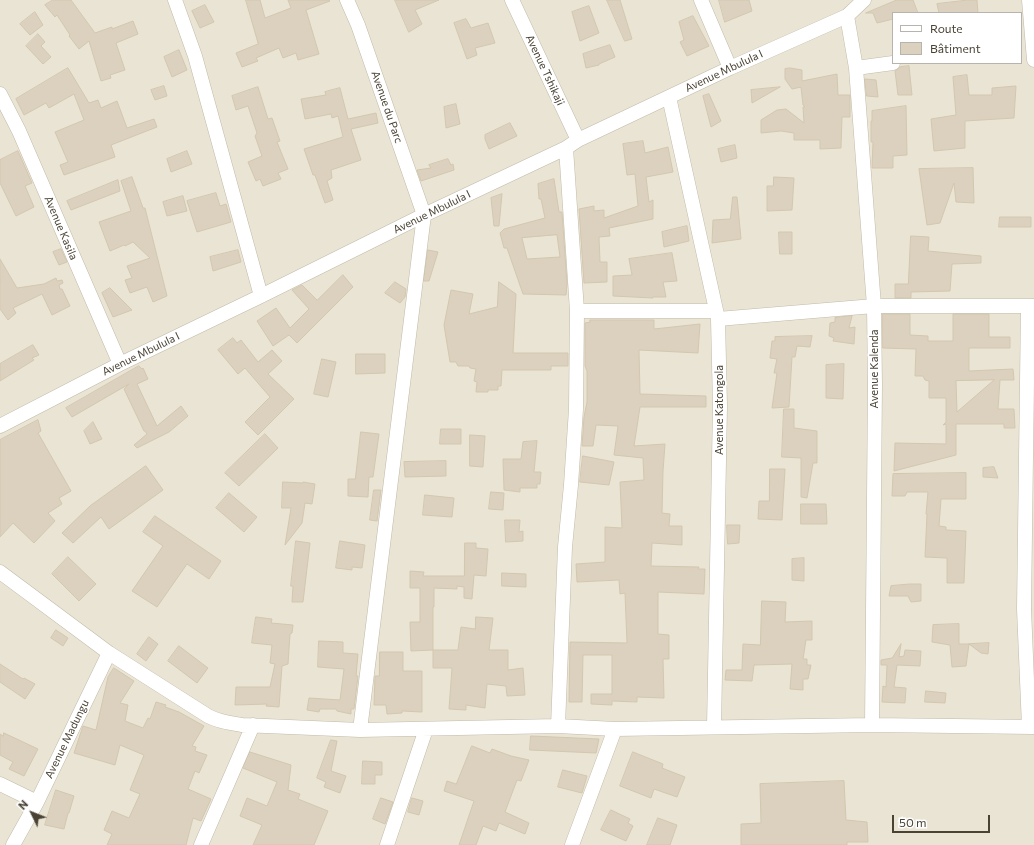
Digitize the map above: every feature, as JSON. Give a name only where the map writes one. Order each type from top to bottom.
[{"type":"street","points":[[174,0],[195,56],[261,296]]},
{"type":"street","name":"Avenue du Parc","points":[[347,0],[358,25],[424,215]]},
{"type":"street","name":"Avenue Tshikaji","points":[[512,0],[572,144]]},
{"type":"street","points":[[701,0],[730,68]]},
{"type":"street","name":"Avenue Mbulula I","points":[[0,426],[120,364],[424,215],[730,68],[847,16],[864,0]]},
{"type":"street","points":[[1029,0],[1030,51]]},
{"type":"street","name":"Avenue Kalenda","points":[[847,16],[856,68],[874,306],[875,385],[872,725]]},
{"type":"street","points":[[856,68],[892,62]]},
{"type":"street","name":"Avenue Kasila","points":[[0,94],[19,131],[120,364]]},
{"type":"street","name":"Avenue Katongola","points":[[669,97],[717,315],[720,421],[714,727]]},
{"type":"street","points":[[558,726],[565,547],[576,409],[577,311],[572,144]]},
{"type":"street","points":[[360,730],[424,215]]},
{"type":"street","points":[[0,572],[109,653],[208,716],[217,721],[226,723],[360,730],[558,726],[615,729],[872,725],[1031,727],[1024,609],[1031,306],[874,306],[717,315],[577,311]]},
{"type":"street","name":"Avenue Madungu","points":[[13,845],[37,802],[109,653]]},
{"type":"street","points":[[200,845],[254,725]]},
{"type":"street","points":[[387,845],[426,729]]},
{"type":"street","points":[[572,845],[615,729]]},
{"type":"street","points":[[0,784],[37,802]]},
{"type":"shaded area","points":[[0,0],[1034,0],[1034,845],[0,845]]},
{"type":"building","points":[[53,0],[71,0],[95,33],[112,27],[112,29],[133,21],[138,34],[116,43],[125,70],[110,75],[111,78],[101,81],[89,41],[79,49],[69,36],[70,35],[57,15],[55,17],[45,5]]},
{"type":"building","points":[[246,0],[260,0],[265,18],[291,8],[288,0],[329,0],[330,1],[306,10],[319,54],[298,60],[296,53],[283,58],[279,48],[256,58],[258,61],[242,67],[236,53],[258,44]]},
{"type":"building","points":[[395,0],[439,0],[415,10],[422,24],[409,32]]},
{"type":"building","points":[[607,0],[620,0],[632,39],[625,41]]},
{"type":"building","points":[[719,0],[749,0],[752,11],[725,22]]},
{"type":"building","points":[[897,0],[913,0],[918,12],[892,12],[892,19],[877,23],[873,13],[866,13]]},
{"type":"building","points":[[977,0],[978,12],[939,12],[937,4]]},
{"type":"building","points":[[205,5],[214,22],[200,28],[192,11]]},
{"type":"building","points":[[589,6],[599,33],[580,41],[572,12]]},
{"type":"building","points":[[35,12],[43,25],[30,35],[20,24]]},
{"type":"building","points":[[693,16],[709,46],[687,56],[680,42],[684,40],[679,22]]},
{"type":"building","points":[[466,19],[471,28],[488,23],[495,43],[475,48],[477,55],[467,59],[454,23]]},
{"type":"building","points":[[38,34],[45,42],[41,46],[51,57],[43,64],[26,46]]},
{"type":"building","points":[[610,45],[615,57],[599,65],[586,68],[583,54]]},
{"type":"building","points":[[179,50],[187,70],[172,77],[164,57]]},
{"type":"building","points":[[909,66],[912,95],[898,95],[895,71],[900,67]]},
{"type":"building","points":[[68,68],[89,103],[98,100],[101,108],[117,101],[127,128],[154,119],[157,127],[111,145],[115,157],[64,175],[60,165],[68,162],[55,132],[84,120],[74,94],[49,108],[46,103],[24,115],[16,99]]},
{"type":"building","points":[[790,68],[802,70],[802,81],[837,74],[838,95],[850,95],[850,117],[842,117],[841,148],[820,149],[820,140],[794,140],[794,133],[781,131],[761,133],[761,120],[777,110],[786,109],[804,123],[803,107],[805,107],[803,105],[801,87],[792,89],[785,79],[785,69]]},
{"type":"building","points":[[967,75],[969,95],[992,95],[992,88],[1016,86],[1014,118],[965,121],[965,148],[934,151],[931,119],[956,115],[953,77]]},
{"type":"building","points":[[865,79],[876,80],[878,97],[867,96]]},
{"type":"building","points":[[164,86],[167,96],[155,100],[151,90]]},
{"type":"building","points":[[258,87],[268,119],[272,118],[280,141],[277,142],[288,169],[278,173],[281,179],[263,186],[260,179],[256,181],[248,162],[262,156],[255,136],[257,133],[248,106],[236,110],[232,96]]},
{"type":"building","points":[[780,87],[752,103],[751,90]]},
{"type":"building","points":[[340,88],[348,119],[376,113],[378,123],[351,129],[361,160],[331,170],[332,178],[327,181],[333,200],[325,203],[304,149],[343,137],[338,116],[332,118],[331,114],[305,119],[301,99],[326,95],[325,92]]},
{"type":"building","points":[[709,94],[721,121],[711,127],[703,96]]},
{"type":"building","points":[[456,104],[460,124],[446,128],[444,107]]},
{"type":"building","points":[[906,106],[907,155],[893,156],[893,168],[872,168],[872,111]]},
{"type":"building","points":[[510,123],[517,136],[489,149],[485,135]]},
{"type":"building","points":[[643,141],[645,153],[668,147],[673,172],[646,177],[649,202],[653,200],[653,219],[609,228],[610,236],[599,237],[600,262],[607,262],[607,282],[584,283],[579,209],[594,206],[594,211],[604,210],[604,218],[638,206],[635,174],[627,175],[623,144]]},
{"type":"building","points":[[735,145],[737,158],[721,162],[718,149]]},
{"type":"building","points":[[18,151],[32,183],[25,186],[34,207],[16,216],[0,183],[0,160]]},
{"type":"building","points":[[187,151],[192,164],[171,172],[167,159]]},
{"type":"building","points":[[448,159],[451,165],[453,164],[454,170],[421,181],[417,170],[431,168],[429,165]]},
{"type":"building","points":[[973,168],[974,203],[956,202],[954,183],[940,223],[927,225],[919,169]]},
{"type":"building","points":[[132,177],[143,208],[145,208],[167,296],[153,302],[147,287],[130,293],[125,280],[132,278],[127,266],[150,258],[133,242],[110,251],[99,222],[131,211],[121,181]]},
{"type":"building","points":[[774,177],[794,178],[792,210],[767,211],[767,186],[773,186]]},
{"type":"building","points":[[554,179],[559,212],[562,212],[567,284],[566,295],[523,294],[507,248],[504,248],[500,233],[504,229],[545,218],[541,199],[539,199],[538,184]],"holes":[[[557,235],[560,257],[527,259],[522,238]]]},
{"type":"building","points":[[118,180],[120,191],[71,210],[67,201]]},
{"type":"building","points":[[216,193],[220,206],[226,204],[231,222],[197,232],[187,201]]},
{"type":"building","points":[[502,194],[499,226],[494,226],[491,198]]},
{"type":"building","points":[[183,196],[187,211],[167,216],[163,202]]},
{"type":"building","points":[[733,197],[737,197],[741,239],[712,243],[713,220],[730,219]]},
{"type":"building","points":[[1000,217],[1031,217],[1031,227],[999,227]]},
{"type":"building","points":[[687,226],[689,241],[664,247],[662,232]]},
{"type":"building","points":[[779,232],[792,232],[792,254],[780,254]]},
{"type":"building","points":[[911,236],[929,237],[928,251],[981,256],[981,263],[952,264],[950,291],[911,292],[911,298],[895,298],[895,284],[908,284]]},
{"type":"building","points":[[61,249],[67,262],[59,265],[53,252]]},
{"type":"building","points":[[238,250],[241,262],[213,271],[210,257]]},
{"type":"building","points":[[428,250],[438,252],[429,281],[424,281]]},
{"type":"building","points":[[672,253],[677,281],[663,282],[666,297],[653,298],[613,296],[613,276],[632,275],[629,259]]},
{"type":"building","points":[[0,259],[17,288],[44,284],[56,278],[57,281],[62,280],[63,283],[59,285],[60,289],[62,289],[70,306],[52,315],[42,294],[13,308],[16,313],[8,320],[0,309]]},
{"type":"building","points":[[343,275],[353,287],[297,343],[289,335],[273,346],[257,321],[276,308],[290,328],[309,309],[292,290],[302,285],[317,300]]},
{"type":"building","points":[[395,282],[406,289],[405,297],[400,303],[385,293]]},
{"type":"building","points":[[499,282],[516,294],[513,353],[568,353],[568,366],[551,366],[551,370],[502,370],[501,386],[498,386],[498,390],[476,392],[477,382],[474,381],[476,369],[470,368],[469,366],[458,366],[456,362],[450,362],[444,325],[451,290],[473,294],[469,314],[497,307]]},
{"type":"building","points":[[110,288],[132,310],[113,317],[102,293]]},
{"type":"building","points":[[883,314],[910,314],[910,335],[928,336],[928,341],[953,341],[953,314],[989,314],[989,337],[1010,337],[1010,348],[969,348],[969,371],[1013,369],[1014,380],[1000,380],[998,409],[1014,409],[1015,428],[1004,428],[1004,424],[956,424],[956,455],[894,471],[895,443],[946,444],[946,424],[943,425],[946,422],[946,398],[929,398],[929,381],[925,380],[923,376],[915,376],[916,349],[883,348]],"holes":[[[994,380],[957,412],[956,381]]]},
{"type":"building","points":[[852,316],[849,328],[855,327],[854,344],[833,341],[834,338],[829,336],[830,323],[835,322],[835,318]]},
{"type":"building","points":[[590,320],[654,320],[654,329],[700,324],[698,353],[639,350],[640,394],[706,396],[706,407],[640,407],[634,446],[665,444],[662,513],[670,514],[669,526],[682,526],[682,545],[652,543],[651,566],[699,567],[698,569],[705,569],[704,594],[658,592],[658,634],[669,635],[669,659],[663,659],[664,698],[637,697],[637,702],[612,701],[612,705],[591,704],[591,694],[612,694],[612,655],[583,655],[582,702],[569,702],[570,642],[627,643],[625,593],[620,594],[619,580],[577,582],[576,564],[605,562],[605,527],[622,528],[620,482],[644,480],[643,458],[614,455],[618,426],[596,425],[593,446],[582,446],[584,417],[587,402],[585,323],[590,322]]},
{"type":"building","points":[[812,336],[810,347],[797,346],[795,357],[792,357],[789,407],[772,408],[777,373],[774,373],[777,359],[770,358],[772,341],[775,341],[775,337]]},
{"type":"building","points":[[233,338],[237,343],[241,340],[258,362],[272,350],[282,361],[268,374],[294,399],[258,435],[245,422],[270,397],[245,368],[238,374],[218,350]]},
{"type":"building","points":[[33,345],[39,355],[32,358],[34,360],[0,381],[0,364]]},
{"type":"building","points":[[356,354],[385,354],[385,373],[356,374]]},
{"type":"building","points":[[322,359],[336,362],[328,397],[314,394]]},
{"type":"building","points":[[844,364],[843,399],[826,398],[826,365]]},
{"type":"building","points":[[139,366],[142,369],[143,368],[148,379],[137,384],[157,426],[181,406],[188,416],[169,432],[137,448],[134,445],[147,434],[144,431],[124,389],[129,384],[72,417],[66,408]]},
{"type":"building","points":[[784,409],[794,409],[794,428],[817,431],[817,463],[813,463],[807,498],[801,497],[801,458],[782,457]]},
{"type":"building","points":[[38,420],[41,431],[38,433],[71,491],[59,498],[62,504],[48,513],[55,521],[34,543],[13,523],[0,537],[0,440]]},
{"type":"building","points":[[93,422],[102,439],[90,444],[84,431]]},
{"type":"building","points":[[441,429],[461,429],[461,444],[440,444]]},
{"type":"building","points":[[361,432],[379,434],[373,477],[369,477],[368,497],[348,496],[348,479],[355,479]]},
{"type":"building","points":[[265,434],[278,448],[239,486],[225,473]]},
{"type":"building","points":[[470,435],[485,436],[483,467],[470,466]]},
{"type":"building","points":[[537,441],[534,472],[541,472],[540,484],[537,484],[537,488],[520,488],[520,492],[504,490],[503,459],[521,459],[523,442]]},
{"type":"building","points":[[583,456],[614,462],[609,485],[580,482]]},
{"type":"building","points":[[446,461],[446,476],[405,477],[404,462]]},
{"type":"building","points":[[146,466],[163,490],[109,529],[101,517],[73,543],[62,533],[90,506]]},
{"type":"building","points":[[994,467],[998,478],[983,477],[983,468]]},
{"type":"building","points":[[770,469],[785,469],[782,520],[758,519],[759,501],[769,501]]},
{"type":"building","points":[[966,473],[966,499],[941,499],[939,526],[946,527],[946,530],[966,531],[964,583],[947,583],[947,558],[925,557],[928,492],[907,492],[905,496],[892,496],[893,474]]},
{"type":"building","points":[[283,482],[303,482],[315,484],[312,504],[305,503],[302,523],[285,545],[291,508],[282,508]]},
{"type":"building","points":[[374,490],[381,490],[377,521],[370,520]]},
{"type":"building","points":[[491,492],[504,493],[503,510],[489,509]]},
{"type":"building","points":[[229,493],[257,517],[244,532],[216,508]]},
{"type":"building","points":[[425,495],[454,498],[452,517],[423,515]]},
{"type":"building","points":[[801,504],[826,504],[827,524],[801,524]]},
{"type":"building","points":[[155,516],[221,561],[209,579],[187,564],[157,607],[132,591],[163,546],[143,532]]},
{"type":"building","points":[[505,520],[520,520],[519,532],[523,531],[523,541],[506,542]]},
{"type":"building","points":[[727,525],[740,525],[739,543],[728,544]]},
{"type":"building","points":[[296,541],[310,543],[303,602],[292,602],[293,586],[291,586]]},
{"type":"building","points":[[340,541],[365,545],[362,568],[352,567],[352,570],[336,568]]},
{"type":"building","points":[[465,543],[476,543],[476,548],[488,549],[486,576],[474,575],[472,599],[464,598],[464,587],[457,586],[457,589],[434,588],[433,650],[411,651],[410,622],[420,622],[420,588],[410,588],[410,571],[424,572],[423,576],[464,576]]},
{"type":"building","points":[[68,557],[96,584],[79,601],[52,574]]},
{"type":"building","points":[[804,558],[804,581],[792,580],[792,559]]},
{"type":"building","points":[[502,573],[526,574],[526,587],[502,586]]},
{"type":"building","points":[[921,584],[921,601],[911,602],[908,596],[889,596],[891,586]]},
{"type":"building","points":[[762,601],[786,602],[785,622],[812,621],[812,640],[806,640],[803,659],[807,659],[807,665],[811,665],[808,679],[803,679],[803,690],[790,689],[792,664],[754,665],[752,681],[725,680],[726,670],[742,670],[743,644],[760,645]]},
{"type":"building","points":[[256,617],[272,619],[271,623],[293,625],[292,633],[290,634],[288,664],[282,666],[279,707],[266,706],[267,704],[235,705],[236,687],[270,687],[275,664],[270,663],[272,645],[252,643]]},
{"type":"building","points":[[476,617],[493,618],[489,650],[508,650],[508,670],[523,668],[525,695],[507,696],[506,686],[487,684],[485,708],[466,705],[466,710],[449,709],[452,668],[433,668],[433,650],[458,650],[461,627],[475,629]]},
{"type":"building","points":[[959,624],[959,644],[969,644],[966,666],[952,667],[950,645],[932,642],[933,625]]},
{"type":"building","points":[[56,630],[68,638],[63,646],[51,638]]},
{"type":"building","points":[[149,637],[158,644],[146,661],[137,654]]},
{"type":"building","points":[[319,641],[343,642],[343,653],[358,654],[356,676],[358,676],[354,709],[351,709],[351,714],[337,711],[336,709],[320,709],[319,712],[307,710],[309,698],[340,700],[344,669],[318,667]]},
{"type":"building","points":[[989,643],[988,654],[981,653],[969,644]]},
{"type":"building","points":[[901,644],[899,657],[904,656],[905,650],[921,651],[920,666],[897,665],[894,687],[906,688],[905,703],[882,702],[883,686],[886,687],[887,665],[881,665],[881,660],[892,658]]},
{"type":"building","points":[[179,646],[208,668],[197,683],[168,661]]},
{"type":"building","points":[[380,652],[403,652],[403,671],[422,671],[422,712],[402,711],[402,713],[387,714],[386,705],[374,705],[375,676],[379,676]]},
{"type":"building","points":[[0,664],[23,679],[24,678],[35,684],[25,699],[0,682]]},
{"type":"building","points":[[114,668],[134,681],[120,703],[128,705],[125,721],[143,728],[148,718],[150,719],[156,702],[166,705],[165,707],[179,712],[204,726],[192,746],[196,747],[195,751],[207,755],[199,773],[195,771],[188,789],[211,799],[201,821],[193,818],[186,845],[107,845],[112,834],[104,830],[112,811],[129,818],[140,794],[130,790],[144,755],[120,745],[115,765],[74,753],[83,726],[96,730],[108,677]]},
{"type":"building","points":[[926,691],[946,693],[945,703],[925,702]]},
{"type":"building","points":[[4,733],[38,749],[24,776],[9,769],[13,762],[0,755],[0,734],[3,736]]},
{"type":"building","points":[[531,736],[599,739],[596,753],[530,750]]},
{"type":"building","points":[[331,740],[337,741],[331,771],[346,776],[340,793],[324,787],[326,782],[317,778]]},
{"type":"building","points":[[472,746],[490,753],[492,749],[511,756],[529,760],[521,781],[517,780],[505,812],[529,823],[525,834],[499,823],[496,831],[483,826],[476,845],[459,845],[474,801],[444,791],[447,781],[456,784]]},
{"type":"building","points":[[250,752],[291,765],[288,790],[300,794],[298,799],[328,811],[314,845],[253,845],[262,825],[240,816],[247,798],[267,806],[277,782],[243,768]]},
{"type":"building","points":[[633,752],[663,764],[662,768],[685,777],[677,797],[654,789],[651,798],[620,786]]},
{"type":"building","points":[[363,761],[382,762],[382,775],[375,775],[375,784],[362,784]]},
{"type":"building","points":[[563,770],[587,776],[582,793],[558,787]]},
{"type":"building","points":[[844,781],[846,820],[867,822],[868,842],[847,842],[847,845],[741,845],[741,824],[761,823],[760,784]]},
{"type":"building","points":[[56,790],[74,796],[64,829],[45,825]]},
{"type":"building","points":[[381,798],[393,802],[385,824],[373,819]]},
{"type":"building","points":[[412,798],[423,801],[419,815],[408,812]]},
{"type":"building","points":[[611,810],[630,819],[628,823],[633,826],[626,841],[601,830]]},
{"type":"building","points":[[658,818],[677,825],[670,845],[647,845]]}]
